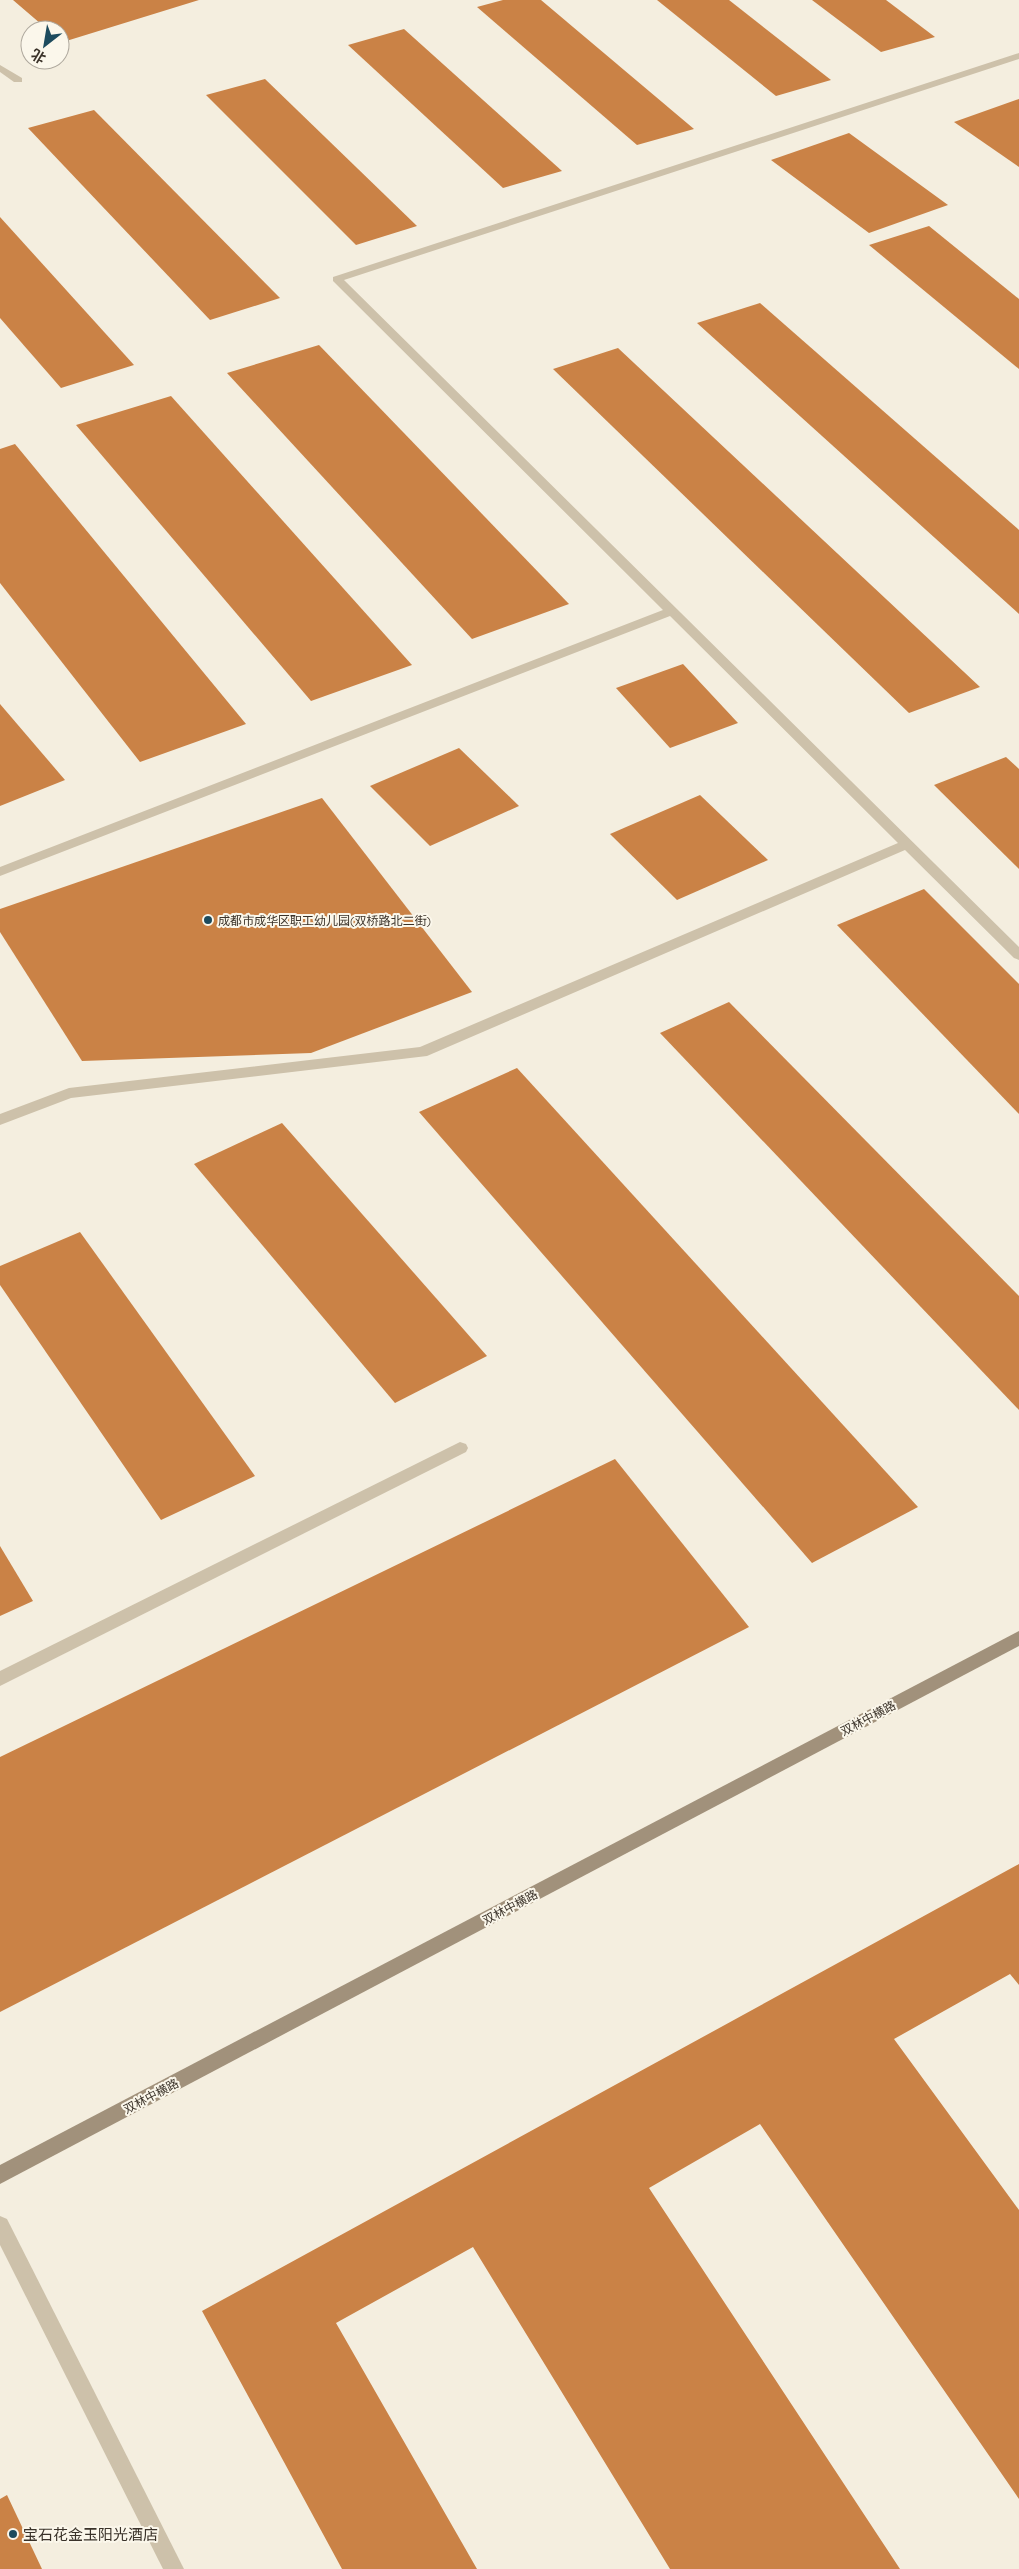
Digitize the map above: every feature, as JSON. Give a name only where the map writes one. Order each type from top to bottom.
[{"type":"street","points":[[1019,56],[337,279],[1019,955]]},
{"type":"street","points":[[0,68],[18,80]]},
{"type":"street","points":[[0,872],[671,611]]},
{"type":"street","points":[[0,1120],[69,1093],[422,1052],[907,844]]},
{"type":"street","points":[[0,1679],[460,1448]]},
{"type":"street","name":"双林中横路","points":[[0,2175],[1019,1638]]},
{"type":"street","points":[[0,2225],[174,2569]]},
{"type":"building","points":[[13,0],[199,0],[70,40],[70,20],[36,20]]},
{"type":"building","points":[[503,0],[541,0],[694,129],[637,145],[477,7]]},
{"type":"building","points":[[657,0],[729,0],[831,80],[776,96]]},
{"type":"building","points":[[812,0],[886,0],[935,37],[881,52]]},
{"type":"building","points":[[404,29],[562,171],[503,188],[348,45]]},
{"type":"building","points":[[265,79],[417,226],[356,245],[206,95]]},
{"type":"building","points":[[1019,99],[1019,167],[954,122]]},
{"type":"building","points":[[94,110],[280,298],[210,320],[28,128]]},
{"type":"building","points":[[849,133],[948,205],[869,233],[771,160]]},
{"type":"building","points":[[0,217],[134,365],[61,388],[0,318]]},
{"type":"building","points":[[929,226],[1019,299],[1019,369],[869,245]]},
{"type":"building","points":[[760,303],[1019,530],[1019,614],[697,323]]},
{"type":"building","points":[[319,345],[569,604],[472,639],[227,373]]},
{"type":"building","points":[[618,348],[980,687],[909,713],[553,369]]},
{"type":"building","points":[[171,396],[412,665],[311,701],[76,425]]},
{"type":"building","points":[[15,444],[246,724],[140,762],[0,583],[0,449]]},
{"type":"building","points":[[683,664],[738,723],[670,748],[616,688]]},
{"type":"building","points":[[0,704],[65,780],[0,806]]},
{"type":"building","points":[[459,748],[519,806],[430,846],[370,786]]},
{"type":"building","points":[[1006,757],[1019,769],[1019,869],[934,785]]},
{"type":"building","points":[[700,795],[768,860],[677,900],[610,834]]},
{"type":"building","name":"成都市成华区职工幼儿园(双桥路北二街)","points":[[322,798],[472,992],[311,1053],[82,1061],[0,932],[0,909]]},
{"type":"building","points":[[924,889],[1019,984],[1019,1114],[837,925]]},
{"type":"building","points":[[729,1002],[1019,1296],[1019,1410],[660,1033]]},
{"type":"building","points":[[517,1068],[918,1507],[812,1563],[419,1112]]},
{"type":"building","points":[[282,1123],[487,1356],[395,1403],[194,1164]]},
{"type":"building","points":[[80,1232],[255,1476],[161,1520],[0,1285],[0,1266]]},
{"type":"building","points":[[615,1459],[749,1627],[0,2012],[0,1757]]},
{"type":"building","points":[[0,1546],[33,1601],[0,1616]]},
{"type":"building","points":[[1019,1864],[1019,1985],[1010,1974],[894,2039],[1019,2210],[1019,2499],[760,2124],[649,2188],[900,2569],[670,2569],[473,2247],[336,2323],[477,2569],[342,2569],[202,2311]]},
{"type":"building","name":"宝石花金玉阳光酒店","points":[[7,2495],[42,2569],[0,2569],[0,2499]]},
{"type":"place","name":"成都市成华区职工幼儿园(双桥路北二街)","points":[[208,920]]},
{"type":"place","name":"宝石花金玉阳光酒店","points":[[13,2534]]}]
